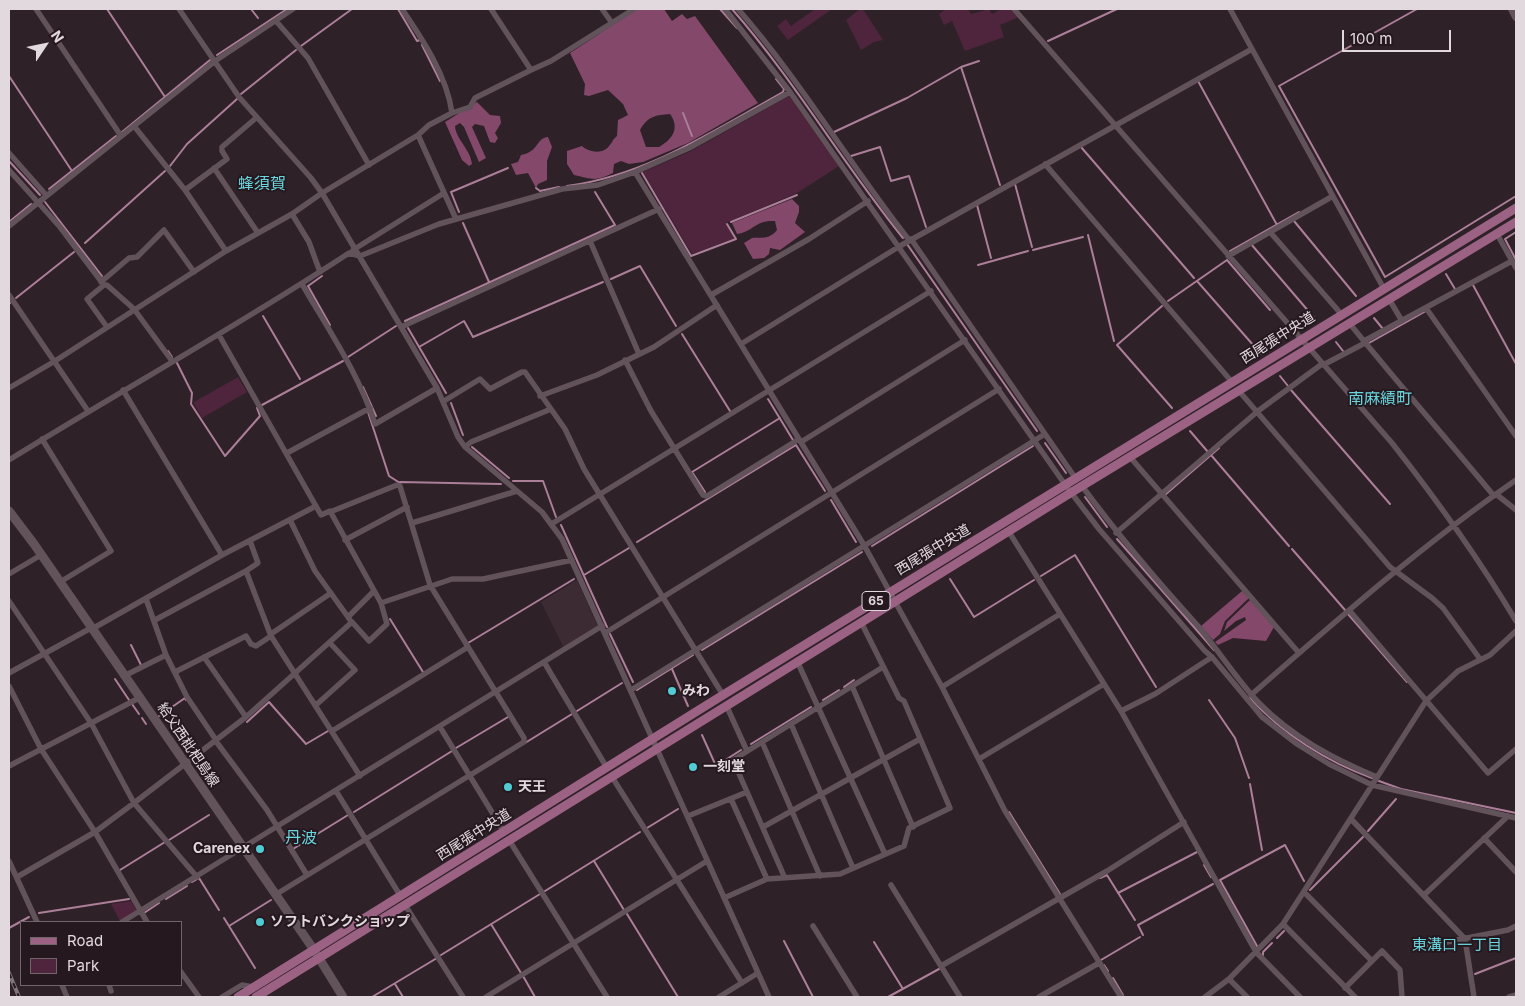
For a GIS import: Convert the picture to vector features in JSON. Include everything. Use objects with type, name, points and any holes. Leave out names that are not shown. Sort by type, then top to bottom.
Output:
[{"type":"main road","name":"西尾張中央道","points":[[238,997],[258,994],[316,954],[507,836],[607,768],[723,695],[890,592],[1079,483],[1232,382],[1516,208]]},
{"type":"main road","name":"西尾張中央道","points":[[1079,483],[1130,457],[1516,222]]},
{"type":"main road","name":"西尾張中央道","points":[[507,836],[659,749],[862,624],[1009,532],[1069,489]]},
{"type":"main road","name":"給父西枇杷島線","points":[[9,511],[92,628],[316,954],[343,997]]},
{"type":"street","points":[[36,9],[121,136]]},
{"type":"street","points":[[179,9],[239,97],[322,193],[437,388],[458,437],[465,446],[553,523],[572,560],[653,740],[659,749],[724,898],[770,997]]},
{"type":"street","points":[[9,226],[215,61],[293,9]]},
{"type":"street","points":[[402,9],[421,38],[445,85],[452,113]]},
{"type":"street","points":[[491,9],[531,70]]},
{"type":"street","points":[[602,9],[612,23]]},
{"type":"street","points":[[9,388],[56,361],[226,251],[292,214],[322,193],[418,135],[429,125],[452,113],[470,107],[475,98],[551,61],[634,9]]},
{"type":"street","points":[[725,9],[790,92],[868,200],[1034,440],[1099,529],[1212,657],[1245,699],[1262,717],[1297,744],[1329,764],[1372,785],[1516,818]]},
{"type":"street","points":[[738,9],[761,35],[878,201],[910,240],[1116,534],[1221,653],[1259,703],[1301,738],[1350,766],[1377,777]]},
{"type":"street","points":[[1014,9],[1392,443],[1492,580],[1516,621]]},
{"type":"street","points":[[1230,9],[1384,289]]},
{"type":"street","points":[[1512,9],[1516,17]]},
{"type":"street","points":[[276,21],[308,58],[369,165]]},
{"type":"street","points":[[741,344],[910,240],[1114,124],[1252,49]]},
{"type":"street","points":[[350,253],[360,256],[456,219],[562,189],[598,185],[635,172],[689,148],[790,92]]},
{"type":"street","points":[[185,190],[227,159],[222,151],[222,147],[256,118]]},
{"type":"street","points":[[134,126],[185,190],[226,251]]},
{"type":"street","points":[[418,135],[456,219]]},
{"type":"street","points":[[9,153],[46,195]]},
{"type":"street","points":[[1044,164],[1232,382]]},
{"type":"street","points":[[214,168],[258,233]]},
{"type":"street","points":[[9,170],[60,226],[103,284],[107,285],[134,309],[172,361]]},
{"type":"street","points":[[635,172],[864,545],[942,687],[1005,811],[1121,997]]},
{"type":"street","points":[[9,460],[123,390],[219,335],[444,193]]},
{"type":"street","points":[[1228,256],[1333,196]]},
{"type":"street","points":[[711,295],[809,239],[868,200]]},
{"type":"street","points":[[401,327],[658,209]]},
{"type":"street","points":[[292,214],[309,242],[320,272]]},
{"type":"street","points":[[107,327],[87,299],[129,258],[137,257],[164,230],[194,272]]},
{"type":"street","points":[[1270,232],[1342,314]]},
{"type":"street","points":[[1497,234],[1516,268]]},
{"type":"street","points":[[590,241],[639,354]]},
{"type":"street","points":[[1116,534],[1258,411],[1323,365],[1512,261]]},
{"type":"street","points":[[302,284],[345,359],[370,408],[375,424],[437,388]]},
{"type":"street","points":[[553,523],[931,291]]},
{"type":"street","points":[[9,295],[56,361],[88,411]]},
{"type":"street","points":[[1389,299],[1402,321]]},
{"type":"street","points":[[540,396],[597,375],[654,347],[717,305]]},
{"type":"street","points":[[1426,308],[1516,436]]},
{"type":"street","points":[[1350,324],[1495,495],[1516,510]]},
{"type":"street","points":[[219,335],[287,453],[320,515],[397,485],[400,486],[430,585],[524,738],[524,742],[275,895]]},
{"type":"street","points":[[625,360],[674,449],[703,495],[707,496],[965,340]]},
{"type":"street","points":[[444,401],[480,379],[490,389],[525,372],[564,429],[599,495],[723,695]]},
{"type":"street","points":[[605,633],[999,389]]},
{"type":"street","points":[[123,390],[222,555]]},
{"type":"street","points":[[1240,391],[1394,571],[1443,608],[1480,659]]},
{"type":"street","points":[[287,453],[370,408]]},
{"type":"street","points":[[465,446],[551,409]]},
{"type":"street","points":[[631,690],[1045,434]]},
{"type":"street","points":[[42,440],[111,551],[60,582]]},
{"type":"street","points":[[1130,457],[1299,653]]},
{"type":"street","points":[[1245,699],[1394,571],[1453,525],[1516,480]]},
{"type":"street","points":[[412,523],[517,492]]},
{"type":"street","points":[[9,673],[146,599],[222,555],[316,506]]},
{"type":"street","points":[[345,540],[407,506]]},
{"type":"street","points":[[290,520],[315,571],[350,620],[369,640],[387,624],[380,603],[330,512]]},
{"type":"street","points":[[1009,532],[1121,711],[1256,952],[1300,997]]},
{"type":"street","points":[[155,620],[258,563],[250,541]]},
{"type":"street","points":[[9,574],[41,555]]},
{"type":"street","points":[[380,603],[430,585],[464,577],[483,578],[572,560]]},
{"type":"street","points":[[246,571],[271,635],[360,776]]},
{"type":"street","points":[[18,877],[95,832],[246,718],[330,643],[374,592]]},
{"type":"street","points":[[175,672],[246,636],[251,644],[256,646],[331,593]]},
{"type":"street","points":[[146,599],[155,620],[166,656],[187,697],[215,740],[278,827],[307,875]]},
{"type":"street","points":[[9,601],[91,723],[134,803],[197,877]]},
{"type":"street","points":[[1349,610],[1488,773],[1516,749]]},
{"type":"street","points":[[942,687],[1060,614]]},
{"type":"street","points":[[724,898],[767,879],[784,876],[840,874],[904,846],[909,828],[950,808],[904,701],[899,698],[862,624]]},
{"type":"street","points":[[124,921],[602,626]]},
{"type":"street","points":[[1206,997],[1229,978],[1284,924],[1426,701],[1458,671],[1495,651],[1516,631]]},
{"type":"street","points":[[316,705],[355,670],[330,643]]},
{"type":"street","points":[[332,731],[468,648]]},
{"type":"street","points":[[124,676],[166,656]]},
{"type":"street","points":[[204,657],[246,718]]},
{"type":"street","points":[[1121,711],[1155,694],[1212,657]]},
{"type":"street","points":[[544,662],[607,768]]},
{"type":"street","points":[[798,663],[885,854]]},
{"type":"street","points":[[784,876],[733,760],[883,667]]},
{"type":"street","points":[[979,760],[1104,684]]},
{"type":"street","points":[[9,686],[42,748],[95,832],[146,921]]},
{"type":"street","points":[[852,686],[912,826]]},
{"type":"street","points":[[9,766],[139,698]]},
{"type":"street","points":[[727,707],[747,751]]},
{"type":"street","points":[[791,724],[854,868]]},
{"type":"street","points":[[440,727],[607,997]]},
{"type":"street","points":[[763,827],[920,739]]},
{"type":"street","points":[[762,742],[820,876]]},
{"type":"street","points":[[612,777],[742,983]]},
{"type":"street","points":[[336,791],[463,997]]},
{"type":"street","points":[[688,816],[747,792]]},
{"type":"street","points":[[731,799],[767,879]]},
{"type":"street","points":[[1424,895],[1508,816]]},
{"type":"street","points":[[1351,819],[1465,939],[1474,997]]},
{"type":"street","points":[[941,966],[1060,898],[1184,822]]},
{"type":"street","points":[[1484,838],[1516,872]]},
{"type":"street","points":[[9,861],[18,877],[36,921]]},
{"type":"street","points":[[486,997],[708,861]]},
{"type":"street","points":[[891,885],[960,997]]},
{"type":"street","points":[[1304,892],[1372,962]]},
{"type":"street","points":[[1284,924],[1355,997]]},
{"type":"street","points":[[813,926],[857,997]]},
{"type":"street","points":[[1421,947],[1508,930],[1516,926]]},
{"type":"street","points":[[1345,988],[1382,951],[1400,970],[1402,997]]},
{"type":"street","points":[[1040,997],[1100,963]]},
{"type":"street","points":[[182,973],[199,997]]},
{"type":"street","points":[[718,997],[758,973]]},
{"type":"street","points":[[1229,978],[1247,997]]},
{"type":"street","points":[[222,997],[242,985],[258,994]]},
{"type":"street","points":[[1509,997],[1516,995]]},
{"type":"shaded area","points":[[637,9],[664,9],[672,21],[682,14],[687,19],[695,16],[758,103],[688,143],[643,162],[629,164],[621,161],[614,164],[613,173],[597,179],[574,175],[567,164],[567,151],[582,146],[595,152],[603,151],[617,136],[618,120],[628,115],[623,104],[608,90],[589,96],[584,95],[585,84],[570,53]],"holes":[[[665,114],[670,114],[675,128],[671,137],[659,147],[646,147],[640,130],[646,122],[653,117]]]},
{"type":"shaded area","points":[[477,102],[490,115],[500,116],[501,123],[495,133],[498,138],[495,143],[490,142],[484,126],[475,124],[472,127],[486,158],[479,162],[464,127],[460,123],[455,126],[458,136],[471,158],[472,164],[469,166],[462,160],[445,122]]},
{"type":"shaded area","points":[[548,137],[552,147],[547,161],[547,180],[538,184],[536,188],[528,173],[516,175],[511,164],[518,162],[521,155],[531,151],[541,140]]},
{"type":"shaded area","points":[[792,199],[799,206],[795,223],[805,232],[780,250],[770,248],[769,254],[764,258],[753,259],[744,243],[752,238],[771,235],[777,230],[775,221],[763,222],[748,231],[737,234],[732,223]]},
{"type":"shaded area","points":[[577,580],[598,627],[564,648],[541,602]]},
{"type":"shaded area","points":[[1242,591],[1249,598],[1225,621],[1220,634],[1213,640],[1201,626]]},
{"type":"shaded area","points":[[1250,600],[1274,627],[1266,641],[1233,638],[1218,645],[1215,642],[1246,620],[1245,617],[1236,621],[1224,631],[1227,622]]},
{"type":"green space","points":[[815,9],[832,9],[788,40],[777,26],[786,19],[791,26]]},
{"type":"green space","points":[[860,9],[863,9],[883,40],[874,42],[861,50],[846,20]]},
{"type":"green space","points":[[946,9],[968,9],[971,14],[989,9],[992,14],[1001,9],[1011,9],[1019,17],[1000,25],[1004,37],[965,51],[952,21],[944,25],[939,14]]},
{"type":"green space","points":[[789,96],[839,166],[797,193],[726,223],[735,238],[692,254],[643,172],[691,151]]},
{"type":"green space","points":[[238,377],[247,392],[202,418],[194,402]]},
{"type":"green space","points":[[131,901],[137,911],[120,921],[111,904]]},
{"type":"waterway","points":[[107,9],[165,97]]},
{"type":"waterway","points":[[251,9],[258,18]]},
{"type":"waterway","points":[[217,55],[287,9]]},
{"type":"waterway","points":[[301,46],[352,9]]},
{"type":"waterway","points":[[398,9],[417,41],[420,40]]},
{"type":"waterway","points":[[720,9],[737,28]]},
{"type":"waterway","points":[[732,9],[777,65],[903,238]]},
{"type":"waterway","points":[[1048,41],[1117,9]]},
{"type":"waterway","points":[[1417,9],[1279,86],[1385,277],[1516,196]]},
{"type":"waterway","points":[[422,45],[440,81]]},
{"type":"waterway","points":[[241,94],[296,50]]},
{"type":"waterway","points":[[122,132],[210,60]]},
{"type":"waterway","points":[[834,132],[907,98],[961,67],[979,61]]},
{"type":"waterway","points":[[961,67],[1000,185]]},
{"type":"waterway","points":[[9,76],[72,171]]},
{"type":"waterway","points":[[567,186],[596,181],[652,162],[679,150],[783,92],[784,89],[776,79]]},
{"type":"waterway","points":[[1198,81],[1277,225]]},
{"type":"waterway","points":[[170,166],[187,144],[237,99]]},
{"type":"waterway","points":[[683,113],[692,136]]},
{"type":"waterway","points":[[49,189],[116,136]]},
{"type":"waterway","points":[[851,156],[880,147],[891,181],[909,176],[926,227]]},
{"type":"waterway","points":[[1081,147],[1194,278]]},
{"type":"waterway","points":[[9,161],[40,195]]},
{"type":"waterway","points":[[459,212],[451,192],[508,168]]},
{"type":"waterway","points":[[85,243],[165,171]]},
{"type":"waterway","points":[[642,173],[691,256],[736,239],[727,224]]},
{"type":"waterway","points":[[1015,184],[1032,247]]},
{"type":"waterway","points":[[536,188],[540,191],[559,187]]},
{"type":"waterway","points":[[405,321],[615,225],[595,192]]},
{"type":"waterway","points":[[731,222],[797,195]]},
{"type":"waterway","points":[[45,202],[102,276]]},
{"type":"waterway","points":[[9,222],[31,204]]},
{"type":"waterway","points":[[977,205],[991,258]]},
{"type":"waterway","points":[[1230,251],[1299,212]]},
{"type":"waterway","points":[[1294,221],[1356,296]]},
{"type":"waterway","points":[[463,223],[489,282]]},
{"type":"waterway","points":[[1516,232],[1505,239],[1516,260]]},
{"type":"waterway","points":[[1088,235],[1114,341]]},
{"type":"waterway","points":[[1033,250],[1083,237]]},
{"type":"waterway","points":[[907,244],[1037,431]]},
{"type":"waterway","points":[[1251,244],[1316,320]]},
{"type":"waterway","points":[[978,265],[1028,251]]},
{"type":"waterway","points":[[16,298],[74,252]]},
{"type":"waterway","points":[[1168,301],[1227,260],[1270,310]]},
{"type":"waterway","points":[[611,279],[640,266],[676,326]]},
{"type":"waterway","points":[[1446,274],[1455,289]]},
{"type":"waterway","points":[[322,276],[308,286],[330,325]]},
{"type":"waterway","points":[[1197,281],[1261,354]]},
{"type":"waterway","points":[[419,347],[464,321],[473,337],[603,282]]},
{"type":"waterway","points":[[1473,285],[1516,364]]},
{"type":"waterway","points":[[1162,306],[1117,345],[1172,408]]},
{"type":"waterway","points":[[1369,343],[1426,311]]},
{"type":"waterway","points":[[263,316],[300,379]]},
{"type":"waterway","points":[[1374,318],[1383,329]]},
{"type":"waterway","points":[[348,357],[396,326]]},
{"type":"waterway","points":[[408,328],[446,393]]},
{"type":"waterway","points":[[682,334],[730,411]]},
{"type":"waterway","points":[[1336,342],[1343,351]]},
{"type":"waterway","points":[[168,351],[172,357]]},
{"type":"waterway","points":[[262,405],[343,361]]},
{"type":"waterway","points":[[177,363],[192,393],[191,404],[225,456],[260,416],[257,408]]},
{"type":"waterway","points":[[1280,376],[1288,386]]},
{"type":"waterway","points":[[363,387],[376,416]]},
{"type":"waterway","points":[[1291,390],[1390,504]]},
{"type":"waterway","points":[[768,399],[793,440]]},
{"type":"waterway","points":[[451,403],[463,435]]},
{"type":"waterway","points":[[368,412],[389,476],[400,483]]},
{"type":"waterway","points":[[705,492],[692,472],[780,418]]},
{"type":"waterway","points":[[1190,431],[1208,452]]},
{"type":"waterway","points":[[1045,443],[1066,473]]},
{"type":"waterway","points":[[637,542],[796,445],[825,491]]},
{"type":"waterway","points":[[872,546],[1033,446]]},
{"type":"waterway","points":[[472,447],[509,478]]},
{"type":"waterway","points":[[1166,494],[1219,448]]},
{"type":"waterway","points":[[1211,455],[1289,546]]},
{"type":"waterway","points":[[513,481],[543,481],[556,517]]},
{"type":"waterway","points":[[400,482],[501,484]]},
{"type":"waterway","points":[[1085,497],[1107,527]]},
{"type":"waterway","points":[[831,500],[856,542]]},
{"type":"waterway","points":[[561,525],[607,627]]},
{"type":"waterway","points":[[1117,539],[1214,650]]},
{"type":"waterway","points":[[584,575],[629,548]]},
{"type":"waterway","points":[[1292,549],[1345,610]]},
{"type":"waterway","points":[[702,650],[862,552]]},
{"type":"waterway","points":[[1041,576],[1075,555],[1156,687]]},
{"type":"waterway","points":[[468,643],[574,579]]},
{"type":"waterway","points":[[950,579],[974,617],[1034,580]]},
{"type":"waterway","points":[[1348,614],[1407,682]]},
{"type":"waterway","points":[[390,619],[423,672]]},
{"type":"waterway","points":[[610,634],[633,682]]},
{"type":"waterway","points":[[131,645],[141,665]]},
{"type":"waterway","points":[[637,690],[693,655]]},
{"type":"waterway","points":[[672,669],[688,706]]},
{"type":"waterway","points":[[115,679],[129,700]]},
{"type":"waterway","points":[[844,687],[854,680]]},
{"type":"waterway","points":[[577,711],[622,683]]},
{"type":"waterway","points":[[823,700],[839,690]]},
{"type":"waterway","points":[[159,716],[185,698],[186,700]]},
{"type":"waterway","points":[[1250,698],[1306,746],[1339,764],[1372,778]]},
{"type":"waterway","points":[[1209,700],[1235,738],[1249,778]]},
{"type":"waterway","points":[[247,722],[269,702],[306,744],[328,731]]},
{"type":"waterway","points":[[132,704],[139,714]]},
{"type":"waterway","points":[[751,744],[811,707]]},
{"type":"waterway","points":[[525,743],[572,714]]},
{"type":"waterway","points":[[456,748],[508,717]]},
{"type":"waterway","points":[[142,718],[146,724]]},
{"type":"waterway","points":[[702,735],[716,766],[741,750]]},
{"type":"waterway","points":[[354,812],[452,751]]},
{"type":"waterway","points":[[1379,781],[1401,789],[1516,813]]},
{"type":"waterway","points":[[1250,784],[1262,850]]},
{"type":"waterway","points":[[1368,831],[1396,799]]},
{"type":"waterway","points":[[647,828],[678,809]]},
{"type":"waterway","points":[[1009,812],[1060,894]]},
{"type":"waterway","points":[[169,840],[209,815]]},
{"type":"waterway","points":[[293,849],[348,815]]},
{"type":"waterway","points":[[545,891],[640,832]]},
{"type":"waterway","points":[[1310,890],[1363,837]]},
{"type":"waterway","points":[[120,870],[165,842]]},
{"type":"waterway","points":[[1257,946],[1220,880],[1285,845],[1304,881]]},
{"type":"waterway","points":[[1118,893],[1197,852]]},
{"type":"waterway","points":[[594,861],[624,910]]},
{"type":"waterway","points":[[1204,865],[1211,877]]},
{"type":"waterway","points":[[1100,878],[1107,875],[1135,920]]},
{"type":"waterway","points":[[192,882],[199,878],[219,910]]},
{"type":"waterway","points":[[1143,935],[1138,925],[1213,884]]},
{"type":"waterway","points":[[166,899],[187,886]]},
{"type":"waterway","points":[[441,955],[540,894]]},
{"type":"waterway","points":[[39,913],[129,899]]},
{"type":"waterway","points":[[229,926],[271,900]]},
{"type":"waterway","points":[[144,913],[159,903]]},
{"type":"waterway","points":[[627,914],[678,997]]},
{"type":"waterway","points":[[22,921],[29,917]]},
{"type":"waterway","points":[[224,918],[255,968]]},
{"type":"waterway","points":[[9,928],[20,922]]},
{"type":"waterway","points":[[491,924],[521,973]]},
{"type":"waterway","points":[[1277,938],[1284,931]]},
{"type":"waterway","points":[[1101,960],[1140,937]]},
{"type":"waterway","points":[[784,941],[813,997]]},
{"type":"waterway","points":[[874,942],[903,989]]},
{"type":"waterway","points":[[1263,955],[1263,952],[1272,943]]},
{"type":"waterway","points":[[372,997],[437,958]]},
{"type":"waterway","points":[[1475,974],[1516,958]]},
{"type":"waterway","points":[[1104,965],[1108,971]]},
{"type":"waterway","points":[[888,997],[939,969]]},
{"type":"waterway","points":[[523,976],[535,997]]},
{"type":"waterway","points":[[1113,978],[1123,995]]},
{"type":"waterway","points":[[395,984],[403,997]]},
{"type":"railway","points":[[9,973],[19,997]]},
{"type":"place","name":"みわ","points":[[672,691]]},
{"type":"place","name":"一刻堂","points":[[693,767]]},
{"type":"place","name":"天王","points":[[508,787]]},
{"type":"place","name":"Carenex","points":[[260,849]]},
{"type":"place","name":"ソフトバンクショップ","points":[[260,922]]},
{"type":"district","name":"蜂須賀","points":[[262,184]]},
{"type":"district","name":"南麻績町","points":[[1380,399]]},
{"type":"district","name":"丹波","points":[[301,838]]},
{"type":"district","name":"東溝口一丁目","points":[[1457,945]]}]
